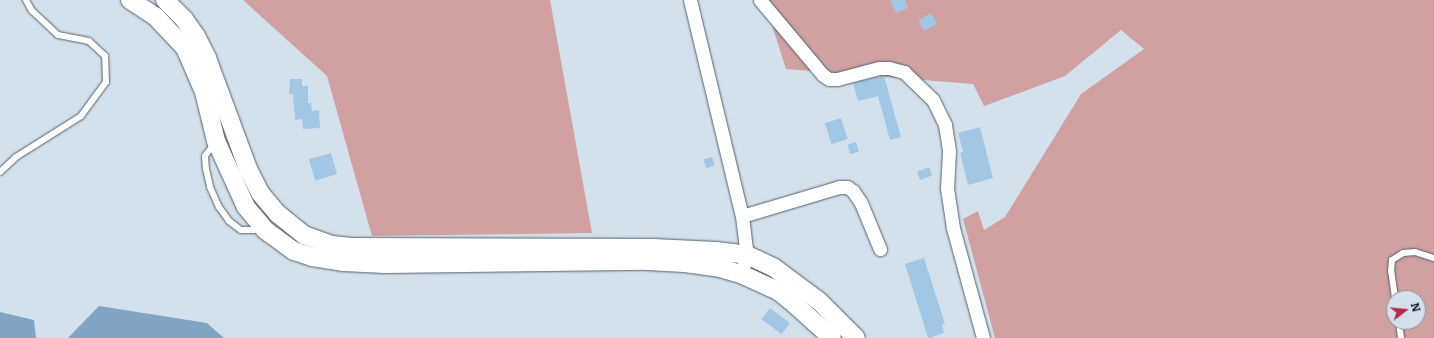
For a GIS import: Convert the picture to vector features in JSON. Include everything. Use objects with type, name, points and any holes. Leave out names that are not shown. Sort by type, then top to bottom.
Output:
[{"type":"main road","points":[[130,0],[156,17],[185,48],[204,92],[216,141],[246,207],[265,230],[294,251],[312,257],[343,262],[385,264],[647,261],[685,263],[720,268],[741,274],[778,291],[792,301],[832,338]]},
{"type":"main road","points":[[165,0],[196,36],[207,58],[248,169],[261,194],[278,214],[292,227],[304,235],[317,241],[332,245],[370,248],[653,248],[716,251],[747,255],[773,267],[819,301],[856,338]]},
{"type":"street","points":[[690,0],[742,216],[747,255],[741,274]]},
{"type":"street","points":[[760,0],[823,75],[837,79],[879,68],[889,68],[904,72],[933,100],[945,125],[949,151],[947,188],[953,228],[984,338]]},
{"type":"street","points":[[742,216],[839,187],[847,187],[853,191],[861,203],[880,249]]},
{"type":"lane","points":[[0,172],[16,158],[81,116],[106,82],[105,56],[88,42],[58,35],[32,11],[26,0]]},
{"type":"lane","points":[[1394,290],[1391,271],[1392,260],[1404,253],[1415,252],[1434,258]]},
{"type":"shaded area","points":[[243,0],[550,0],[592,233],[372,236],[327,76]]},
{"type":"shaded area","points":[[764,0],[1434,0],[1434,338],[995,338],[963,219],[978,211],[984,230],[1005,217],[1081,94],[1144,49],[1121,30],[1065,76],[984,106],[973,84],[786,69]]},
{"type":"water","points":[[99,306],[207,323],[224,338],[68,338]]},
{"type":"water","points":[[0,312],[34,320],[36,338],[0,338]]},
{"type":"building","points":[[890,0],[905,0],[908,8],[896,13]]},
{"type":"building","points":[[931,13],[937,23],[924,31],[918,21]]},
{"type":"building","points":[[884,76],[901,137],[890,140],[878,96],[858,101],[853,83]]},
{"type":"building","points":[[290,79],[302,79],[302,86],[308,86],[308,103],[311,103],[312,111],[319,110],[320,128],[303,129],[302,119],[295,120],[293,94],[289,94]]},
{"type":"building","points":[[841,118],[848,139],[832,144],[825,123]]},
{"type":"building","points":[[980,127],[993,178],[968,185],[960,153],[963,152],[958,133]]},
{"type":"building","points":[[856,142],[859,152],[850,154],[847,145]]},
{"type":"building","points":[[331,153],[337,174],[315,180],[309,159]]},
{"type":"building","points":[[712,157],[715,166],[706,168],[703,160]]},
{"type":"building","points":[[929,167],[932,175],[920,180],[917,172]]},
{"type":"building","points":[[924,258],[945,324],[942,325],[944,333],[930,338],[928,338],[905,264]]},
{"type":"building","points":[[770,308],[790,323],[782,334],[762,319]]}]
